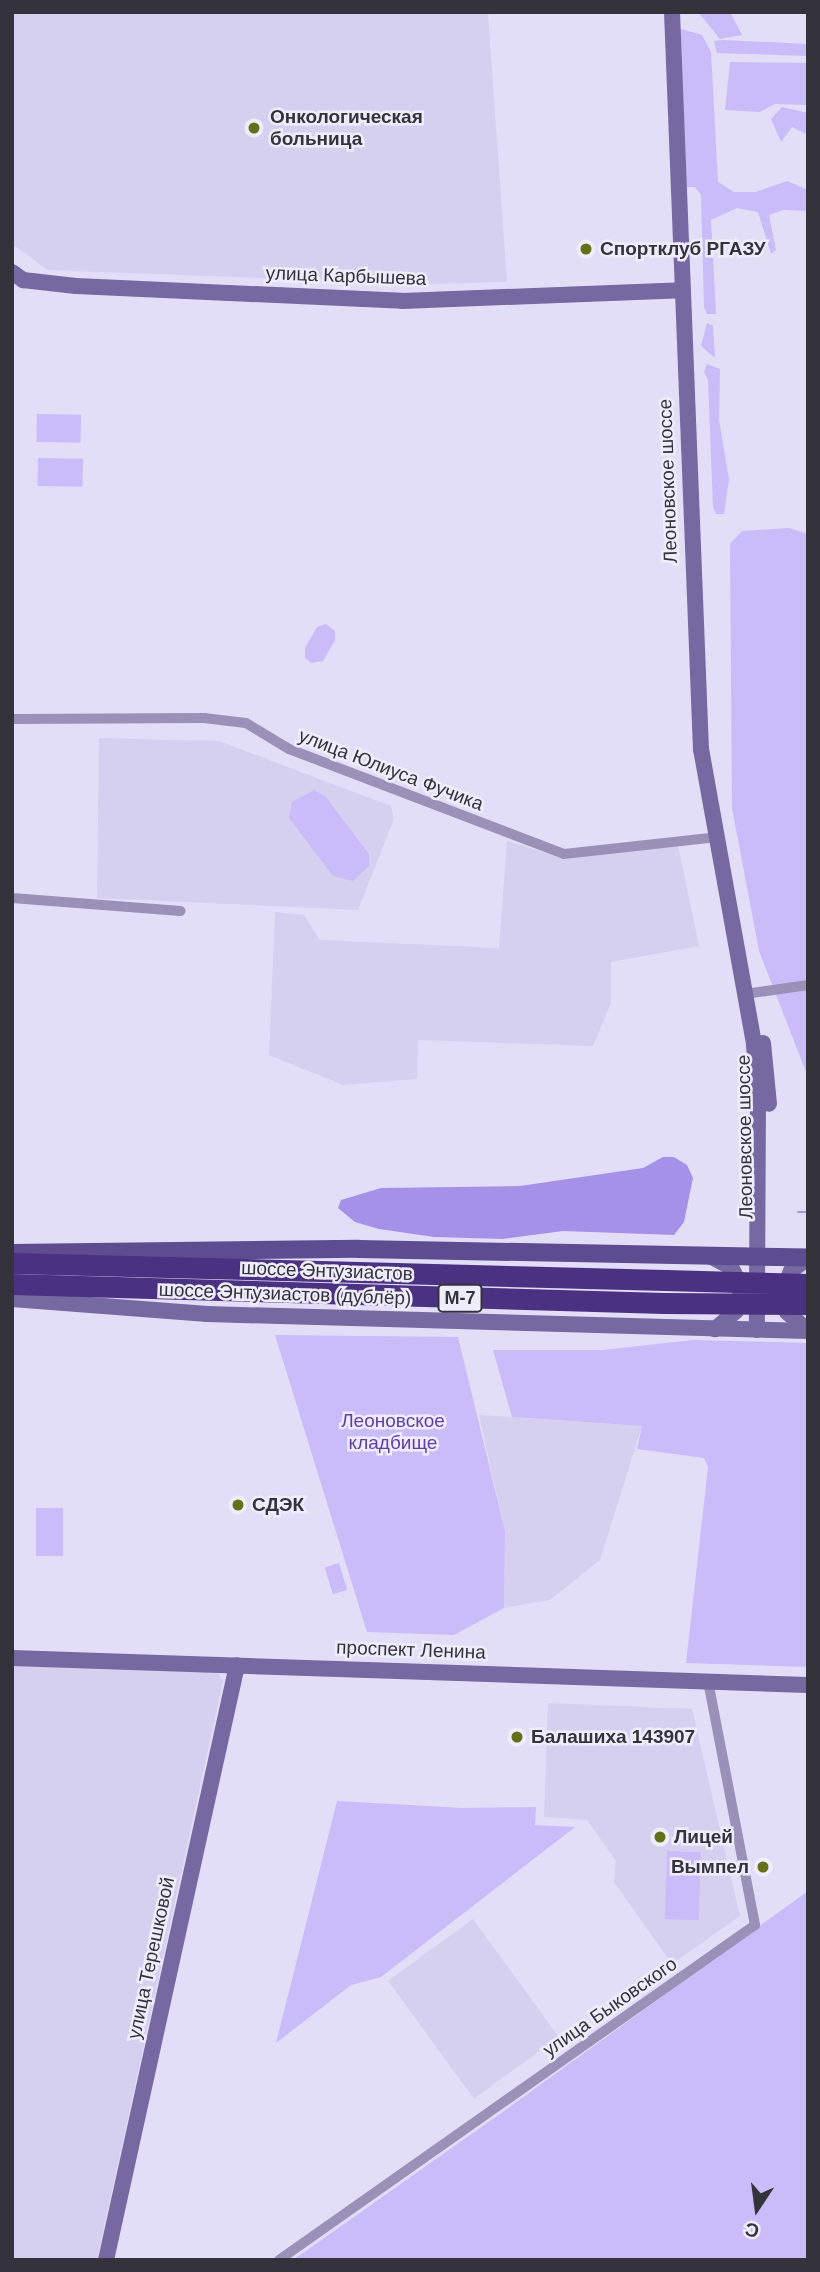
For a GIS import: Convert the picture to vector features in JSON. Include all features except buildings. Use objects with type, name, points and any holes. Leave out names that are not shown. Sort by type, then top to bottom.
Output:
[{"type":"highway","name":"шоссе Энтузиастов","points":[[12,1263],[808,1283]]},
{"type":"highway","name":"шоссе Энтузиастов","points":[[12,1284],[664,1303],[808,1304]]},
{"type":"main road","name":"Леоновское шоссе","points":[[672,12],[701,749],[768,1078],[762,1330]]},
{"type":"main road","name":"улица Карбышева","points":[[12,272],[23,280],[76,286],[402,301],[682,290]]},
{"type":"main road","name":"Леоновское шоссе","points":[[739,945],[758,1102],[763,1256]]},
{"type":"main road","name":"шоссе Энтузиастов (дублёр)","points":[[12,1253],[359,1249],[808,1258]]},
{"type":"main road","points":[[708,1255],[731,1267],[742,1288],[736,1311],[715,1329]]},
{"type":"main road","points":[[808,1258],[787,1276],[782,1293],[790,1317],[808,1331]]},
{"type":"main road","name":"шоссе Энтузиастов (дублёр)","points":[[12,1300],[207,1314],[808,1331]]},
{"type":"main road","name":"проспект Ленина","points":[[12,1658],[808,1685]]},
{"type":"main road","name":"улица Терешковой","points":[[106,2260],[237,1665]]},
{"type":"street","name":"улица Юлиуса Фучика","points":[[12,719],[204,718],[246,723],[289,749],[564,854],[717,837]]},
{"type":"street","points":[[12,898],[181,911]]},
{"type":"street","points":[[752,993],[808,985]]},
{"type":"street","name":"улица Быковского","points":[[279,2260],[755,1925],[708,1681]]},
{"type":"shaded area","name":"Онкологическая больница","points":[[12,12],[488,12],[507,282],[425,284],[48,270],[12,244]]},
{"type":"shaded area","points":[[99,738],[219,741],[391,806],[394,819],[358,910],[97,898]]},
{"type":"shaded area","points":[[507,841],[565,859],[678,845],[699,946],[611,962],[611,1003],[593,1046],[418,1040],[417,1079],[343,1085],[269,1055],[275,912],[304,915],[320,940],[499,948]]},
{"type":"shaded area","points":[[663,1157],[674,1157],[687,1165],[693,1178],[684,1222],[674,1235],[563,1231],[503,1239],[434,1237],[379,1229],[355,1222],[338,1208],[341,1200],[381,1188],[520,1186],[643,1168]]},
{"type":"shaded area","points":[[479,1415],[642,1426],[600,1560],[550,1600],[504,1608],[505,1531]]},
{"type":"shaded area","points":[[12,1662],[215,1668],[223,1681],[97,2260],[12,2260]]},
{"type":"shaded area","name":"Лицей","points":[[548,1703],[692,1709],[740,1916],[672,1964],[614,1882],[616,1861],[587,1820],[544,1817]]},
{"type":"shaded area","points":[[473,1919],[559,2037],[474,2099],[388,1981]]},
{"type":"green space","points":[[698,12],[730,12],[742,35],[720,39]]},
{"type":"green space","points":[[681,29],[702,35],[711,52],[718,182],[734,192],[756,192],[787,181],[808,190],[808,211],[783,210],[769,215],[776,250],[771,254],[758,212],[737,208],[711,220],[716,314],[707,314],[704,307],[701,195],[695,187],[685,187],[677,34]]},
{"type":"green space","points":[[714,41],[808,44],[808,56],[717,53]]},
{"type":"green space","points":[[730,62],[808,63],[808,105],[775,104],[760,112],[725,110]]},
{"type":"green space","points":[[782,107],[808,113],[808,135],[792,127],[781,142],[771,119]]},
{"type":"green space","points":[[707,323],[713,326],[715,358],[701,346]]},
{"type":"green space","points":[[707,364],[720,369],[719,420],[729,479],[724,514],[716,514],[713,507],[708,380],[704,372]]},
{"type":"green space","points":[[37,414],[81,415],[81,443],[37,442]]},
{"type":"green space","points":[[38,458],[83,459],[83,487],[38,486]]},
{"type":"green space","points":[[789,528],[808,534],[808,1077],[759,951],[732,808],[730,544],[742,531]]},
{"type":"green space","points":[[326,624],[335,631],[335,640],[323,661],[311,663],[305,658],[305,648],[317,627]]},
{"type":"green space","points":[[314,790],[325,796],[369,854],[369,866],[353,881],[333,876],[289,818],[292,802]]},
{"type":"green space","name":"Леоновское кладбище","points":[[275,1335],[458,1337],[505,1531],[504,1608],[454,1635],[367,1632]]},
{"type":"green space","points":[[693,1340],[808,1343],[808,1667],[686,1663],[708,1467],[704,1458],[637,1449],[642,1426],[512,1417],[493,1350],[602,1350]]},
{"type":"green space","points":[[36,1508],[63,1508],[63,1556],[36,1556]]},
{"type":"green space","points":[[339,1563],[347,1590],[333,1594],[325,1567]]},
{"type":"green space","points":[[337,1801],[463,1808],[536,1807],[535,1825],[575,1827],[381,1977],[351,1985],[276,2043]]},
{"type":"green space","points":[[667,1851],[701,1852],[699,1920],[665,1919]]},
{"type":"green space","points":[[808,1891],[808,2260],[293,2260],[504,2111]]},
{"type":"waterway","points":[[798,1212],[808,1212]]},
{"type":"place","name":"Онкологическая больница","points":[[254,128]]},
{"type":"place","name":"Спортклуб РГАЗУ","points":[[586,249]]},
{"type":"place","name":"СДЭК","points":[[238,1505]]},
{"type":"place","name":"Балашиха 143907","points":[[517,1737]]},
{"type":"place","name":"Лицей","points":[[660,1837]]},
{"type":"place","name":"Вымпел","points":[[763,1867]]}]
